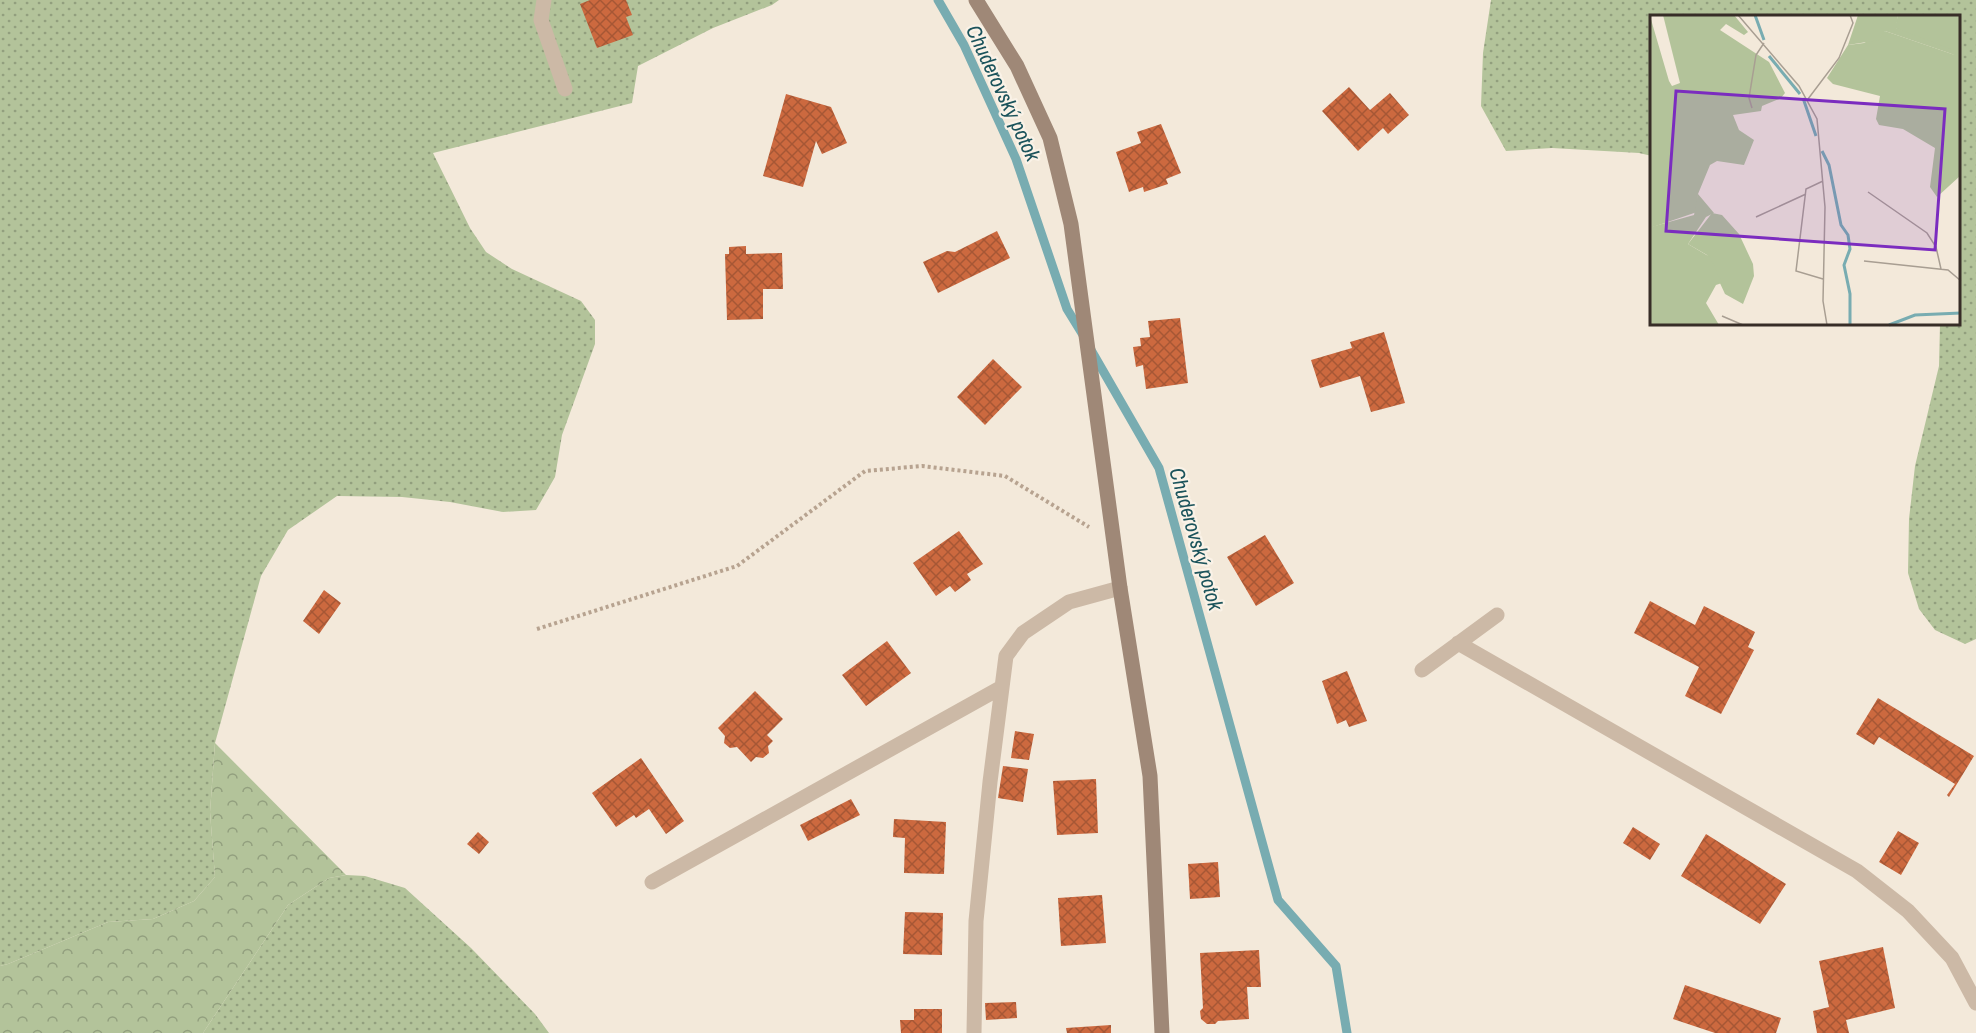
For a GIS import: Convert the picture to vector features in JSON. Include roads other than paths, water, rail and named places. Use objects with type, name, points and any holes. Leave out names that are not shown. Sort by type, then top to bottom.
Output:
[{"type":"street","points":[[544,0],[541,20],[565,88]]},
{"type":"street","points":[[976,0],[1017,66],[1050,138],[1071,224],[1113,541],[1150,776],[1162,1033]]},
{"type":"street","points":[[974,1033],[976,921],[1006,657],[1023,633],[1069,602],[1120,588]]},
{"type":"street","points":[[1422,669],[1497,615]]},
{"type":"street","points":[[1458,643],[1857,871],[1908,911],[1952,958],[1976,1003]]},
{"type":"street","points":[[652,882],[1002,687]]},
{"type":"waterway","name":"Chuderovský potok","points":[[938,0],[964,45],[1016,159],[1067,309],[1083,335]]},
{"type":"waterway","name":"Chuderovský potok","points":[[1091,350],[1159,468],[1278,900],[1336,966],[1347,1033]]}]
